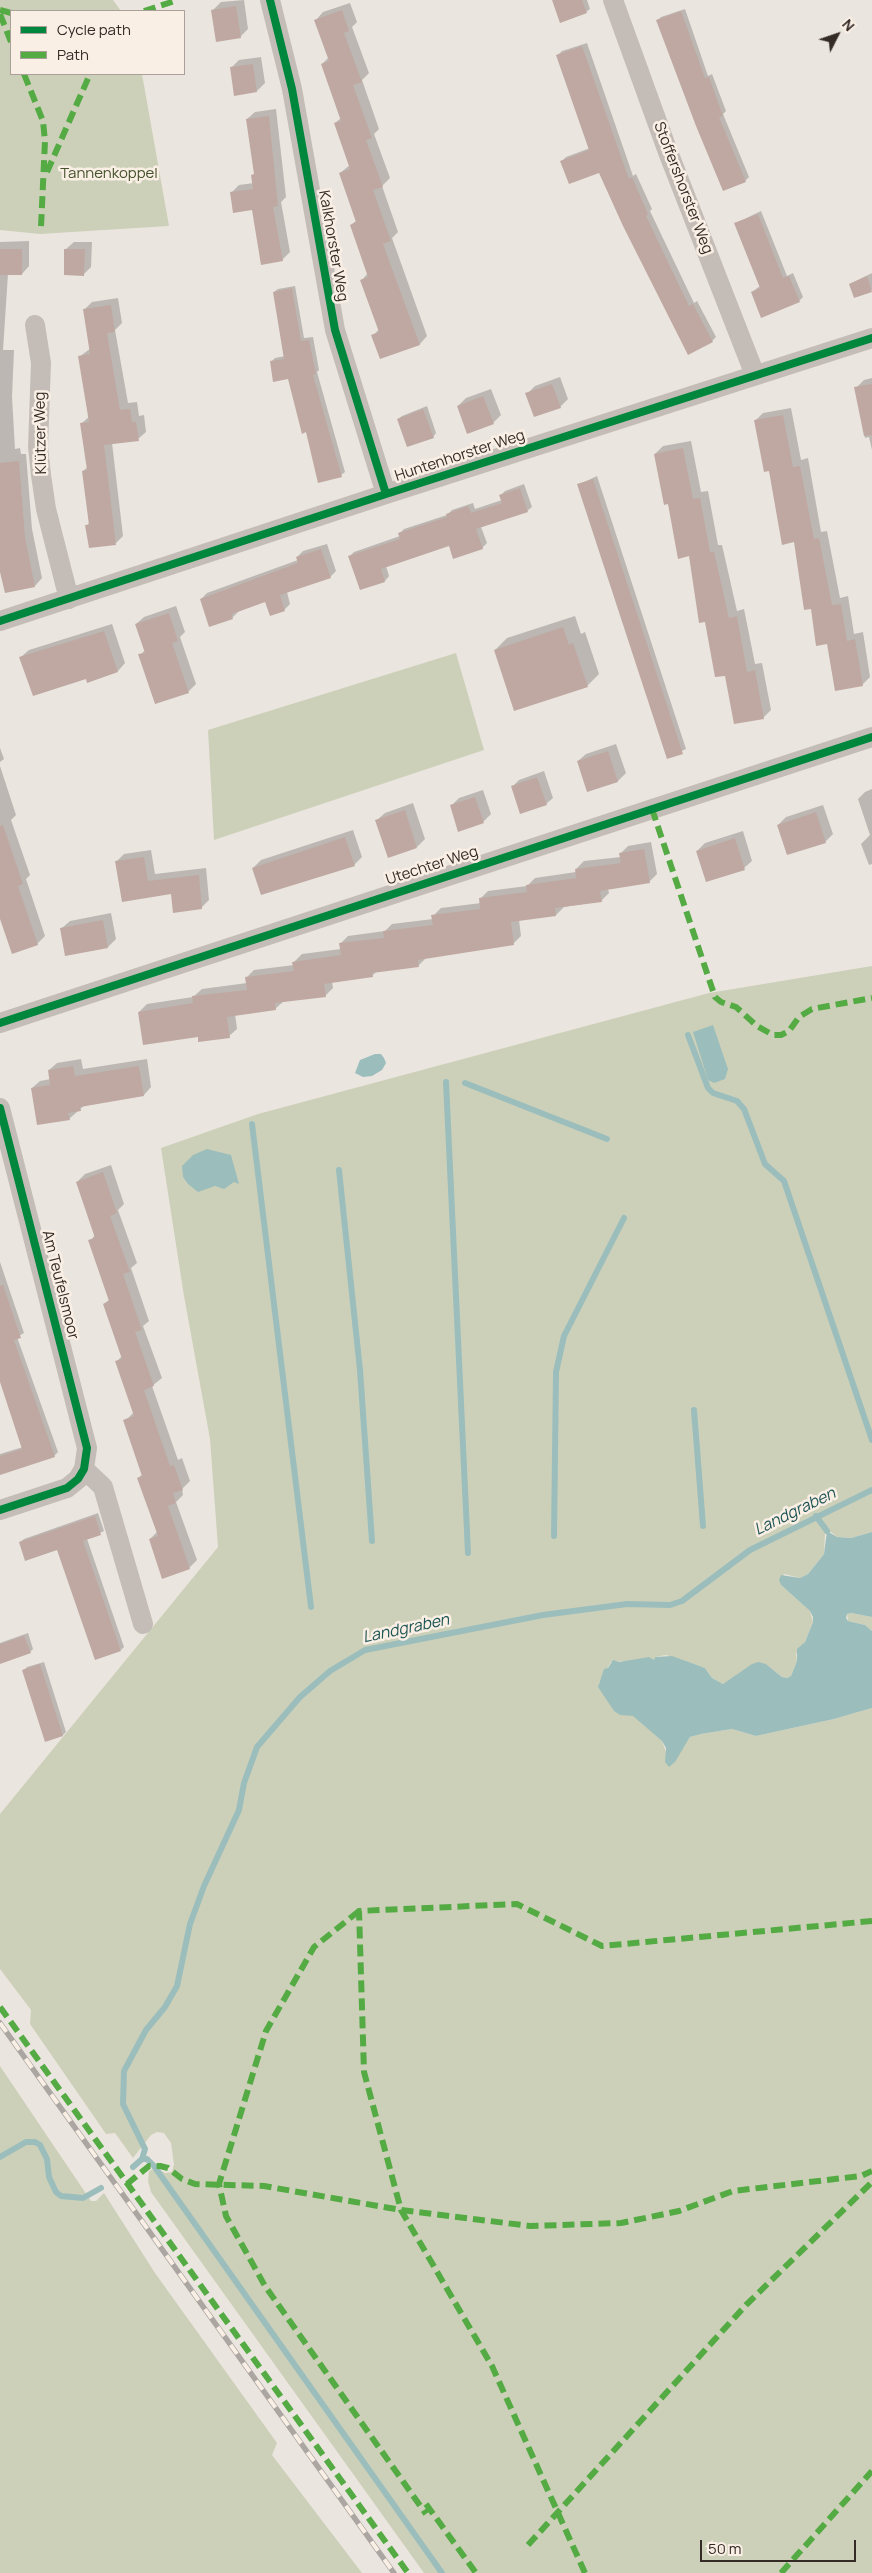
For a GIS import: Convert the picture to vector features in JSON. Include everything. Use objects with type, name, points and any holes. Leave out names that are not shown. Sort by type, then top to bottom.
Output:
[{"type":"street","name":"Kalkhorster Weg","points":[[270,0],[292,89],[335,330],[386,494]]},
{"type":"street","name":"Stoffershorster Weg","points":[[613,0],[668,152],[755,375]]},
{"type":"street","name":"Klützer Weg","points":[[35,325],[41,363],[38,447],[40,475],[46,509],[69,599]]},
{"type":"street","name":"Huntenhorster Weg","points":[[0,621],[386,494],[872,338]]},
{"type":"street","name":"Utechter Weg","points":[[0,1022],[872,737]]},
{"type":"street","name":"Am Teufelsmoor","points":[[0,1108],[87,1448],[84,1469]]},
{"type":"street","points":[[0,1510],[67,1488],[78,1480],[84,1469],[102,1488],[143,1624]]},
{"type":"green space","name":"Tannenkoppel","points":[[0,0],[113,0],[120,10],[10,10],[10,75],[142,75],[169,226],[40,234],[0,230]]},
{"type":"green space","points":[[456,653],[484,750],[214,840],[208,730]]},
{"type":"green space","points":[[872,966],[872,1532],[851,1538],[837,1537],[831,1532],[825,1534],[824,1554],[808,1574],[800,1578],[784,1574],[781,1585],[810,1611],[813,1622],[805,1642],[796,1654],[797,1661],[791,1676],[787,1678],[782,1677],[766,1664],[723,1684],[712,1678],[705,1668],[666,1655],[655,1657],[654,1660],[611,1662],[599,1683],[620,1715],[633,1715],[643,1722],[662,1741],[666,1752],[683,1748],[690,1737],[701,1734],[732,1729],[756,1736],[834,1719],[872,1708],[872,2573],[424,2573],[151,2192],[148,2181],[149,2171],[156,2168],[165,2173],[172,2172],[174,2164],[171,2143],[164,2133],[157,2132],[151,2135],[133,2158],[115,2133],[106,2134],[30,2024],[31,2010],[0,1969],[0,1814],[218,1547],[210,1439],[184,1296],[161,1148],[258,1114],[709,993]]},
{"type":"green space","points":[[847,1614],[872,1617],[872,1631],[865,1625],[848,1621]]},
{"type":"green space","points":[[0,2066],[91,2201],[96,2201],[104,2193],[155,2273],[277,2443],[272,2455],[362,2573],[0,2573]]},
{"type":"water","points":[[713,1025],[728,1069],[725,1079],[714,1083],[708,1080],[693,1032]]},
{"type":"water","points":[[375,1054],[381,1054],[384,1058],[386,1063],[382,1070],[372,1076],[363,1077],[355,1073],[360,1060]]},
{"type":"water","points":[[207,1149],[231,1155],[239,1184],[234,1182],[224,1189],[215,1186],[198,1192],[188,1184],[183,1177],[182,1166],[193,1155]]},
{"type":"water","points":[[827,1531],[837,1537],[851,1538],[872,1532],[872,1617],[851,1613],[847,1614],[846,1618],[848,1621],[865,1625],[872,1631],[872,1708],[834,1719],[756,1736],[732,1729],[690,1737],[675,1762],[669,1767],[665,1762],[666,1748],[662,1741],[633,1716],[620,1715],[614,1711],[598,1687],[604,1669],[608,1668],[613,1660],[619,1662],[649,1657],[654,1660],[655,1657],[672,1656],[705,1668],[712,1678],[723,1684],[758,1662],[766,1664],[782,1677],[787,1678],[791,1676],[797,1661],[797,1649],[805,1642],[813,1622],[813,1617],[810,1611],[781,1585],[779,1580],[781,1575],[800,1578],[808,1574],[824,1554]]},
{"type":"building","points":[[552,0],[582,0],[587,13],[560,23]]},
{"type":"building","points":[[236,6],[241,38],[216,42],[211,10]]},
{"type":"building","points":[[342,10],[349,31],[344,33],[362,82],[353,85],[372,138],[366,140],[383,187],[373,190],[391,241],[383,244],[420,345],[380,359],[371,335],[379,332],[360,280],[368,277],[350,225],[356,222],[339,173],[350,169],[334,123],[341,121],[321,64],[329,61],[314,20]]},
{"type":"building","points":[[681,11],[705,78],[709,77],[723,116],[719,117],[746,182],[723,191],[656,20]]},
{"type":"building","points":[[582,46],[629,179],[632,177],[648,214],[646,216],[689,306],[693,304],[713,342],[688,355],[623,226],[599,173],[569,184],[560,161],[589,150],[556,55]]},
{"type":"building","points":[[253,64],[257,92],[234,96],[230,67]]},
{"type":"building","points":[[269,116],[278,206],[273,207],[283,261],[261,265],[252,210],[233,213],[230,192],[253,189],[251,175],[254,174],[246,119]]},
{"type":"building","points":[[758,214],[783,278],[789,276],[800,302],[761,318],[751,292],[760,288],[734,223]]},
{"type":"building","points":[[0,249],[22,249],[22,275],[0,275]]},
{"type":"building","points":[[64,249],[85,249],[84,276],[64,275]]},
{"type":"building","points":[[867,276],[872,292],[854,298],[849,284]]},
{"type":"building","points":[[292,288],[301,341],[309,340],[316,374],[313,375],[342,477],[318,483],[306,432],[302,434],[288,379],[273,382],[270,361],[284,359],[273,292]]},
{"type":"building","points":[[111,305],[115,332],[107,333],[120,410],[130,409],[132,422],[136,422],[139,441],[104,445],[116,545],[89,548],[85,525],[89,525],[82,471],[87,470],[80,423],[89,422],[78,356],[90,354],[83,309]]},
{"type":"building","points":[[552,384],[561,408],[534,417],[525,393]]},
{"type":"building","points":[[872,384],[872,435],[864,436],[854,387]]},
{"type":"building","points":[[483,396],[494,424],[467,434],[457,406]]},
{"type":"building","points":[[423,409],[434,438],[407,447],[397,419]]},
{"type":"building","points":[[783,415],[793,467],[800,466],[814,539],[819,538],[832,605],[841,604],[847,641],[855,639],[863,686],[835,691],[827,644],[816,646],[811,609],[804,610],[794,542],[782,545],[769,471],[764,472],[754,420]]},
{"type":"building","points":[[683,448],[693,499],[700,498],[710,552],[714,552],[729,618],[737,616],[747,672],[755,670],[764,719],[734,724],[725,676],[715,677],[705,622],[699,623],[689,556],[678,559],[668,504],[664,505],[654,454]]},
{"type":"building","points":[[19,461],[25,537],[35,587],[5,593],[0,572],[0,463]]},
{"type":"building","points":[[593,479],[683,754],[667,759],[577,484]]},
{"type":"building","points":[[520,488],[528,512],[476,529],[483,549],[453,559],[449,546],[381,569],[385,582],[360,590],[348,556],[400,539],[398,533],[447,517],[446,514],[468,506],[471,513],[502,503],[499,495]]},
{"type":"building","points":[[321,549],[331,578],[280,595],[285,611],[270,616],[265,602],[232,614],[233,619],[209,627],[200,599],[298,563],[296,557]]},
{"type":"building","points":[[169,613],[178,641],[172,643],[189,693],[155,704],[138,654],[145,653],[135,624]]},
{"type":"building","points":[[563,627],[569,645],[573,643],[588,687],[514,711],[494,650]]},
{"type":"building","points":[[104,631],[118,672],[87,683],[86,679],[33,696],[19,657]]},
{"type":"building","points":[[608,751],[618,782],[587,792],[577,761]]},
{"type":"building","points":[[537,777],[547,805],[520,814],[511,786]]},
{"type":"building","points":[[475,797],[484,823],[458,832],[450,805]]},
{"type":"building","points":[[405,810],[417,848],[388,858],[375,820]]},
{"type":"building","points":[[816,812],[826,843],[787,855],[777,825]]},
{"type":"building","points":[[3,825],[23,884],[18,886],[38,945],[12,954],[0,919],[0,826]]},
{"type":"building","points":[[345,837],[355,866],[261,895],[252,868]]},
{"type":"building","points":[[735,838],[745,870],[706,882],[696,851]]},
{"type":"building","points":[[644,849],[650,883],[600,891],[602,902],[555,908],[556,916],[511,922],[514,945],[418,960],[419,967],[372,973],[373,977],[324,984],[326,997],[275,1003],[276,1010],[227,1017],[230,1038],[198,1042],[198,1037],[143,1045],[138,1012],[193,1003],[192,996],[247,990],[245,977],[294,971],[292,962],[341,955],[339,943],[384,938],[383,931],[433,925],[431,915],[480,909],[479,898],[527,892],[526,885],[576,878],[575,869],[621,863],[619,853]]},
{"type":"building","points":[[144,857],[148,881],[199,875],[202,909],[173,913],[171,894],[122,902],[115,861]]},
{"type":"building","points":[[103,920],[108,948],[65,956],[60,928]]},
{"type":"building","points":[[73,1066],[75,1076],[139,1066],[144,1096],[80,1107],[81,1111],[68,1113],[70,1120],[37,1125],[31,1088],[50,1085],[48,1070]]},
{"type":"building","points":[[103,1172],[117,1213],[110,1216],[130,1272],[123,1274],[142,1330],[135,1332],[154,1386],[144,1390],[170,1466],[174,1465],[183,1490],[173,1493],[176,1503],[168,1506],[190,1569],[162,1579],[149,1539],[158,1536],[137,1478],[142,1476],[123,1420],[134,1416],[115,1361],[122,1359],[103,1304],[109,1301],[88,1240],[95,1238],[76,1182]]},
{"type":"building","points":[[3,1285],[21,1338],[14,1340],[55,1457],[0,1475],[0,1456],[22,1449],[0,1382],[0,1286]]},
{"type":"building","points":[[95,1516],[101,1535],[83,1541],[121,1651],[95,1660],[57,1550],[25,1561],[19,1542]]},
{"type":"building","points":[[24,1636],[31,1653],[0,1664],[0,1644]]},
{"type":"building","points":[[40,1664],[63,1736],[45,1742],[22,1670]]},
{"type":"waterway","points":[[688,1035],[708,1088],[713,1093],[737,1101],[744,1109],[765,1164],[784,1181],[872,1440]]},
{"type":"waterway","points":[[446,1082],[468,1553]]},
{"type":"waterway","points":[[465,1083],[607,1139]]},
{"type":"waterway","points":[[252,1124],[311,1607]]},
{"type":"waterway","points":[[339,1170],[360,1370],[372,1541]]},
{"type":"waterway","points":[[554,1536],[556,1372],[564,1336],[624,1218]]},
{"type":"waterway","points":[[694,1410],[703,1526]]},
{"type":"waterway","name":"Landgraben","points":[[133,2167],[142,2159],[145,2149],[123,2104],[124,2071],[146,2030],[165,2007],[177,1986],[190,1924],[204,1886],[239,1810],[244,1783],[257,1747],[300,1697],[330,1671],[365,1650],[543,1615],[627,1604],[670,1605],[682,1601],[750,1550],[872,1490]]},
{"type":"waterway","points":[[816,1516],[827,1531]]},
{"type":"waterway","name":"Landgraben","points":[[0,2157],[26,2142],[35,2142],[40,2145],[47,2159],[49,2177],[56,2192],[61,2196],[83,2198],[101,2188]]},
{"type":"waterway","points":[[142,2159],[147,2159],[154,2166],[442,2573]]},
{"type":"railway","points":[[0,2023],[394,2573]]},
{"type":"marked path","points":[[147,10],[178,0]]},
{"type":"marked path","points":[[0,10],[10,13]]},
{"type":"marked path","points":[[0,14],[10,39]]},
{"type":"marked path","points":[[24,75],[43,121],[45,141],[41,227]]},
{"type":"marked path","points":[[47,172],[90,75]]},
{"type":"marked path","points":[[652,809],[715,997],[721,1002],[736,1007],[757,1026],[773,1035],[781,1035],[789,1031],[799,1017],[812,1009],[872,998]]},
{"type":"marked path","points":[[585,2573],[492,2366],[401,2210],[364,2072],[359,1911],[517,1904],[602,1946],[872,1921]]},
{"type":"marked path","points":[[359,1911],[314,1947],[266,2031],[219,2184],[226,2216],[265,2286],[426,2514]]},
{"type":"marked path","points":[[0,2007],[408,2573]]},
{"type":"marked path","points":[[127,2184],[149,2166],[160,2166],[168,2168],[182,2179],[195,2184],[264,2186],[401,2210],[530,2226],[621,2223],[679,2211],[733,2191],[861,2176],[872,2171]]},
{"type":"marked path","points":[[528,2545],[746,2305],[872,2182]]},
{"type":"marked path","points":[[781,2573],[872,2471]]},
{"type":"marked path","points":[[426,2504],[476,2573]]},
{"type":"cycle path","points":[[270,0],[292,89],[335,330],[386,494]]},
{"type":"cycle path","points":[[0,621],[386,494],[872,338]]},
{"type":"cycle path","points":[[0,1023],[872,737]]},
{"type":"cycle path","points":[[0,1108],[87,1448],[84,1469],[78,1479],[67,1488],[0,1510]]}]
